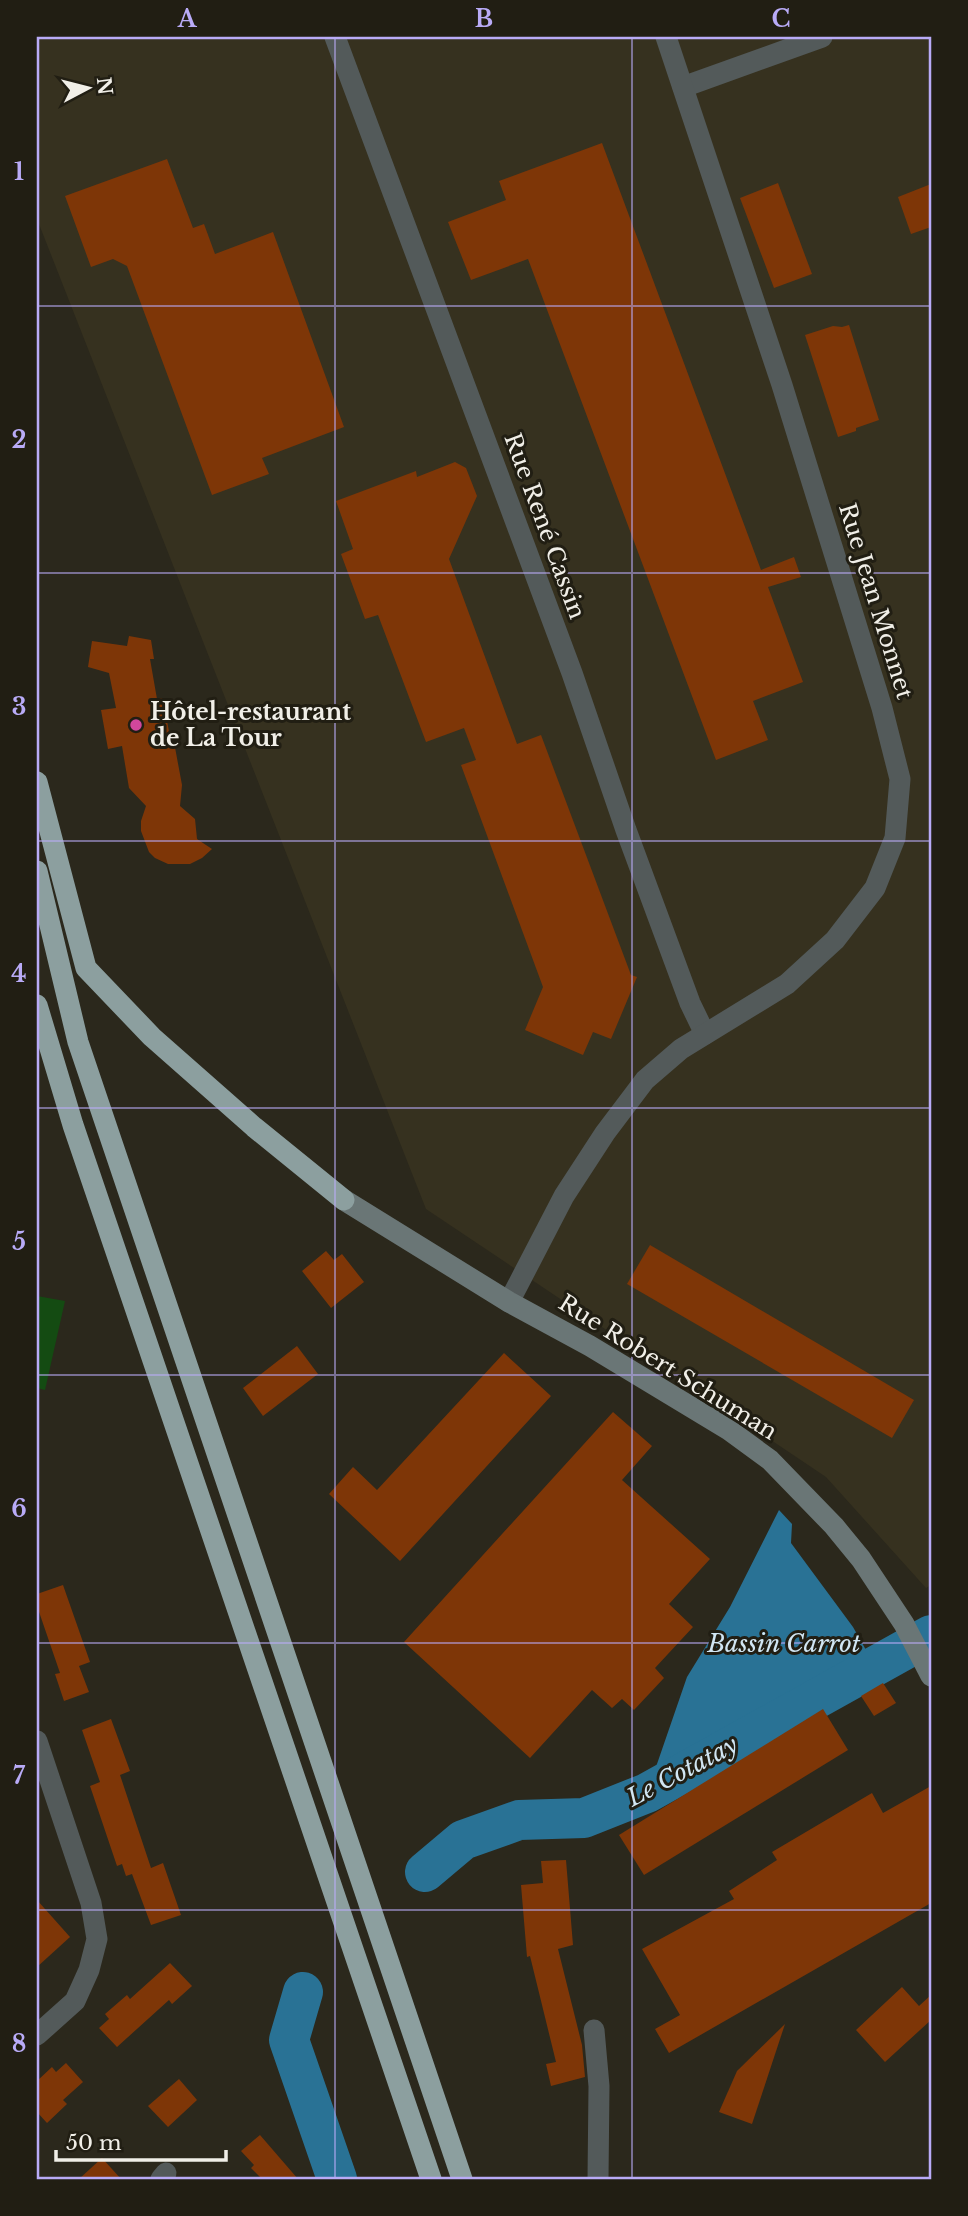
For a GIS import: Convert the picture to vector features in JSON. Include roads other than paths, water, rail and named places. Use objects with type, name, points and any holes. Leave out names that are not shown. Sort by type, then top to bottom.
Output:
[{"type":"highway","points":[[37,782],[86,968],[152,1037],[254,1127],[344,1200]]},
{"type":"highway","points":[[37,871],[78,1042],[461,2179]]},
{"type":"highway","points":[[37,1005],[73,1125],[431,2179]]},
{"type":"main road","name":"Rue Robert Schuman","points":[[344,1200],[509,1302],[590,1346],[729,1430],[770,1460],[834,1526],[869,1570],[904,1623],[928,1670]]},
{"type":"street","name":"Rue René Cassin","points":[[335,37],[572,673],[690,1003],[705,1034]]},
{"type":"street","name":"Rue Jean Monnet","points":[[509,1302],[564,1196],[605,1133],[645,1080],[681,1049],[787,984],[835,940],[875,888],[895,838],[900,779],[882,708],[782,385],[666,37]]},
{"type":"street","points":[[683,87],[822,37]]},
{"type":"street","points":[[37,1741],[91,1903],[97,1939],[89,1970],[75,2001],[37,2035]]},
{"type":"street","points":[[594,2030],[599,2086],[598,2179]]},
{"type":"water","name":"Bassin Carrot","points":[[779,1510],[792,1524],[791,1543],[853,1627],[875,1666],[647,1793],[687,1677],[730,1607]]},
{"type":"waterway","name":"Le Cotatay","points":[[425,1872],[463,1840],[519,1820],[584,1818],[647,1793],[931,1635]]},
{"type":"waterway","name":"Le Cotatay","points":[[303,1992],[289,2040],[337,2179]]},
{"type":"place","name":"Hôtel-restaurant de La Tour","points":[[136,725]]}]
